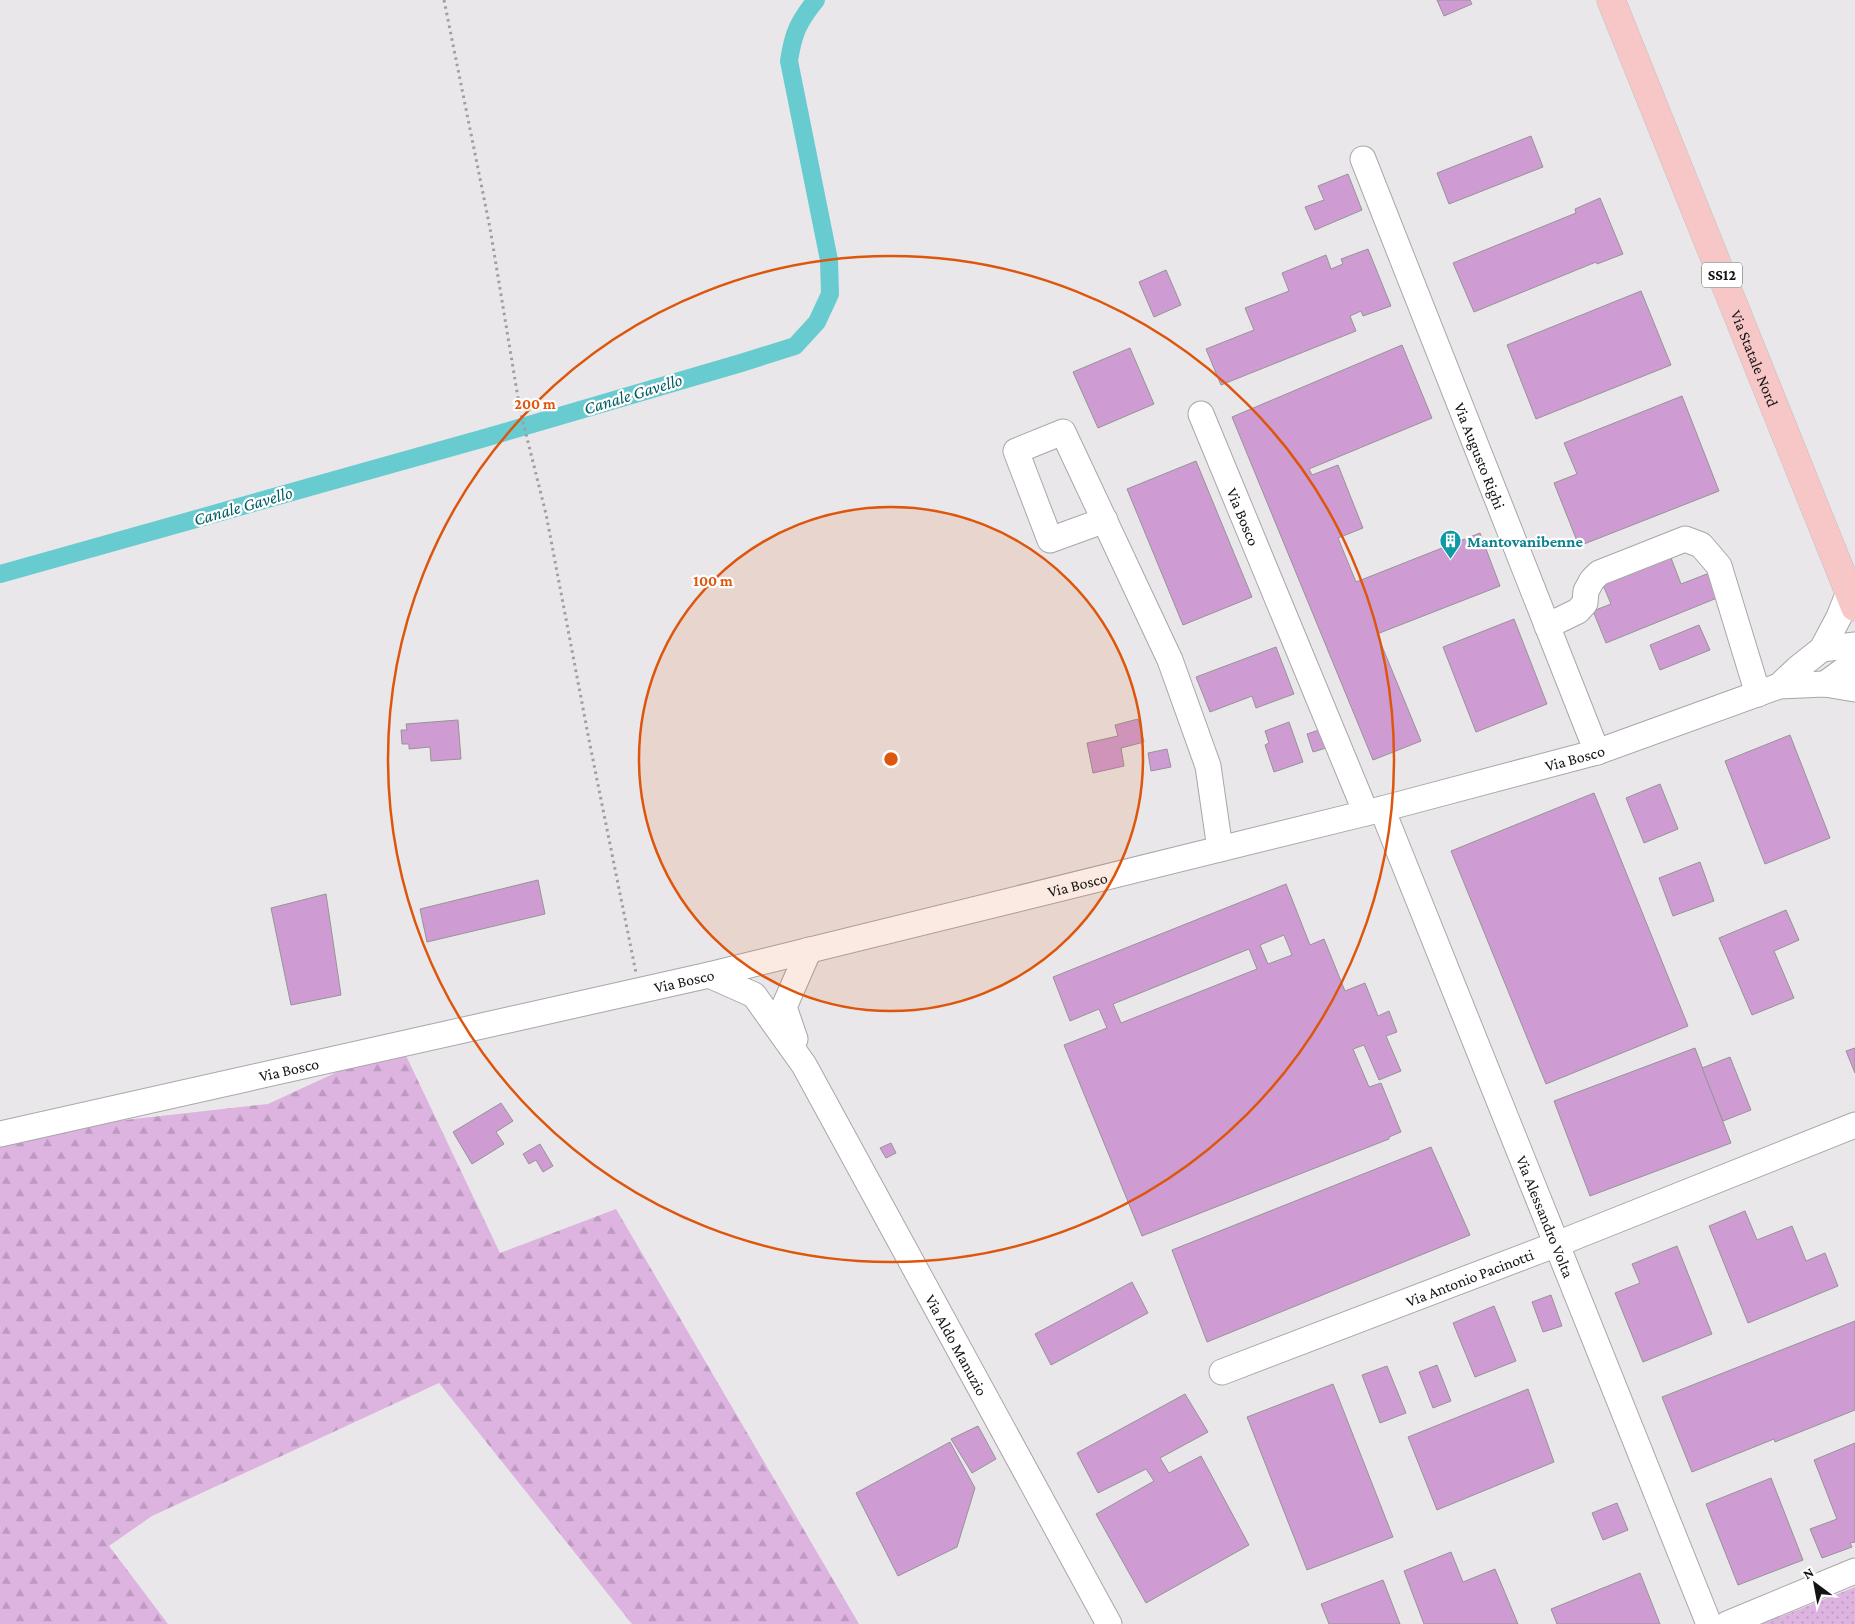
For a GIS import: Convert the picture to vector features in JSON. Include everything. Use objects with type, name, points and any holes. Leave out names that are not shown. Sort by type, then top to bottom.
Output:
[{"type":"main road","name":"Via Statale Nord","points":[[1611,0],[1832,550],[1853,589]]},
{"type":"street","name":"Via Augusto Righi","points":[[1363,159],[1597,752]]},
{"type":"street","name":"Via Bosco","points":[[1201,414],[1374,811]]},
{"type":"street","points":[[1105,520],[1170,660],[1208,766],[1220,849]]},
{"type":"street","points":[[1547,626],[1578,611],[1585,603],[1586,591],[1592,580],[1599,573],[1685,539],[1701,546],[1719,566],[1768,690]]},
{"type":"street","name":"Via Bosco","points":[[0,1134],[709,975],[1374,811],[1597,752],[1768,690],[1822,649],[1853,589]]},
{"type":"street","points":[[1822,649],[1855,645]]},
{"type":"street","name":"Via Bosco","points":[[1768,690],[1846,691],[1855,662]]},
{"type":"street","name":"Via Alessandro Volta","points":[[1374,811],[1557,1244],[1709,1624]]},
{"type":"street","name":"Via Aldo Manuzio","points":[[804,1065],[784,1008],[809,950]]},
{"type":"street","points":[[709,975],[754,995],[761,962],[794,984]]},
{"type":"street","name":"Via Aldo Manuzio","points":[[754,995],[804,1065],[1109,1624]]},
{"type":"street","name":"Via Antonio Pacinotti","points":[[1222,1372],[1557,1244],[1855,1125]]},
{"type":"street","points":[[1727,1624],[1855,1571]]},
{"type":"path","points":[[444,0],[490,228],[519,404],[546,514],[639,990]]},
{"type":"green space","points":[[400,1043],[500,1253],[616,1209],[859,1624],[632,1624],[439,1383],[152,1516],[109,1546],[168,1624],[0,1624],[0,1134],[268,1104]]},
{"type":"green space","points":[[1855,1587],[1855,1624],[1762,1624]]},
{"type":"building","points":[[1437,0],[1470,0],[1472,4],[1444,16]]},
{"type":"building","points":[[1531,136],[1543,167],[1449,204],[1437,173]]},
{"type":"building","points":[[1348,174],[1362,210],[1315,230],[1305,207],[1324,200],[1318,186]]},
{"type":"building","points":[[1600,198],[1623,254],[1597,264],[1596,262],[1474,312],[1453,263],[1576,213],[1575,209]]},
{"type":"building","points":[[1368,249],[1391,306],[1363,316],[1361,311],[1350,316],[1356,331],[1221,385],[1206,349],[1254,330],[1245,308],[1289,291],[1282,273],[1326,255],[1331,269],[1343,264],[1341,259]]},
{"type":"building","points":[[1166,270],[1181,305],[1154,317],[1139,282]]},
{"type":"building","points":[[1641,291],[1671,365],[1536,419],[1507,345]]},
{"type":"building","name":"Mantovanibenne","points":[[1402,345],[1432,418],[1309,469],[1312,475],[1338,465],[1363,528],[1338,538],[1356,582],[1480,533],[1500,586],[1377,634],[1421,741],[1373,760],[1232,417]]},
{"type":"building","points":[[1130,348],[1154,404],[1098,428],[1073,372]]},
{"type":"building","points":[[1682,396],[1719,491],[1579,546],[1554,483],[1577,474],[1564,443]]},
{"type":"building","points":[[1196,461],[1252,597],[1183,625],[1127,489]]},
{"type":"building","points":[[1668,550],[1681,584],[1712,572],[1722,596],[1606,643],[1593,611],[1611,604],[1600,578]]},
{"type":"building","points":[[1514,619],[1547,704],[1476,732],[1443,647]]},
{"type":"building","points":[[1699,625],[1710,650],[1660,670],[1650,645]]},
{"type":"building","points":[[1276,647],[1294,694],[1256,708],[1252,696],[1210,712],[1196,677]]},
{"type":"building","points":[[1138,719],[1144,742],[1121,748],[1124,766],[1093,773],[1087,743],[1118,736],[1115,725]]},
{"type":"building","points":[[458,720],[461,759],[431,761],[430,747],[409,749],[409,744],[402,744],[401,730],[407,730],[406,724]]},
{"type":"building","points":[[1289,722],[1303,762],[1274,772],[1265,745],[1269,743],[1265,731]]},
{"type":"building","points":[[1319,730],[1326,748],[1313,752],[1307,734]]},
{"type":"building","points":[[1790,735],[1830,838],[1765,864],[1725,761]]},
{"type":"building","points":[[1167,749],[1171,767],[1151,771],[1148,753]]},
{"type":"building","points":[[1660,784],[1678,829],[1644,843],[1626,798]]},
{"type":"building","points":[[1594,793],[1688,1026],[1546,1084],[1451,851]]},
{"type":"building","points":[[1700,862],[1714,901],[1673,916],[1659,878]]},
{"type":"building","points":[[538,880],[545,914],[427,942],[420,909]]},
{"type":"building","points":[[1286,884],[1310,945],[1324,939],[1345,991],[1365,983],[1378,1016],[1389,1011],[1397,1032],[1386,1036],[1401,1071],[1379,1080],[1364,1045],[1353,1049],[1369,1087],[1381,1083],[1401,1132],[1389,1137],[1389,1139],[1142,1236],[1064,1045],[1107,1028],[1099,1009],[1070,1021],[1053,977]],"holes":[[[1284,935],[1292,955],[1268,964],[1260,945]],[[1249,949],[1257,969],[1121,1023],[1113,1004]]]},
{"type":"building","points":[[326,894],[341,995],[291,1005],[271,908]]},
{"type":"building","points":[[1786,910],[1799,940],[1774,951],[1794,998],[1752,1015],[1719,938]]},
{"type":"building","points":[[1695,1048],[1731,1143],[1590,1196],[1554,1101]]},
{"type":"building","points":[[1855,1048],[1855,1073],[1846,1051]]},
{"type":"building","points":[[1730,1057],[1751,1110],[1723,1121],[1702,1068]]},
{"type":"building","points":[[501,1103],[513,1121],[496,1132],[504,1144],[472,1164],[453,1132]]},
{"type":"building","points":[[891,1143],[896,1153],[886,1158],[880,1148]]},
{"type":"building","points":[[540,1144],[553,1166],[543,1172],[536,1160],[529,1164],[523,1154]]},
{"type":"building","points":[[1431,1147],[1470,1235],[1207,1342],[1172,1250]]},
{"type":"building","points":[[1745,1211],[1757,1240],[1792,1226],[1806,1261],[1825,1253],[1838,1286],[1748,1323],[1709,1226]]},
{"type":"building","points":[[1677,1246],[1712,1334],[1643,1362],[1615,1293],[1640,1283],[1632,1264]]},
{"type":"building","points":[[1132,1282],[1148,1313],[1051,1365],[1035,1334]]},
{"type":"building","points":[[1551,1295],[1562,1326],[1543,1332],[1532,1302]]},
{"type":"building","points":[[1494,1306],[1516,1361],[1475,1377],[1453,1323]]},
{"type":"building","points":[[1855,1321],[1855,1410],[1775,1442],[1774,1439],[1692,1472],[1662,1397]]},
{"type":"building","points":[[1437,1365],[1451,1401],[1433,1408],[1419,1372]]},
{"type":"building","points":[[1387,1366],[1406,1413],[1380,1423],[1362,1375]]},
{"type":"building","points":[[1333,1384],[1393,1537],[1307,1570],[1247,1417]]},
{"type":"building","points":[[1528,1389],[1554,1462],[1437,1510],[1408,1437]]},
{"type":"building","points":[[1185,1394],[1208,1432],[1160,1458],[1169,1473],[1201,1456],[1249,1545],[1146,1603],[1096,1514],[1154,1481],[1146,1469],[1098,1493],[1077,1453]]},
{"type":"building","points":[[978,1426],[996,1459],[972,1473],[951,1439]]},
{"type":"building","points":[[950,1442],[975,1488],[957,1547],[898,1576],[856,1493]]},
{"type":"building","points":[[1855,1443],[1855,1542],[1850,1543],[1852,1547],[1822,1558],[1810,1529],[1837,1519],[1814,1460]]},
{"type":"building","points":[[1771,1478],[1803,1560],[1738,1585],[1706,1504]]},
{"type":"building","points":[[1617,1503],[1628,1530],[1603,1540],[1592,1513]]},
{"type":"building","points":[[1451,1552],[1463,1582],[1495,1569],[1518,1624],[1424,1624],[1404,1571]]},
{"type":"building","points":[[1640,1573],[1660,1624],[1557,1624],[1551,1609]]},
{"type":"building","points":[[1383,1580],[1400,1624],[1329,1624],[1321,1604]]},
{"type":"waterway","name":"Canale Gavello","points":[[0,574],[481,439],[795,346],[817,322],[830,294],[829,260],[789,61],[797,29],[816,0]]},
{"type":"place","name":"Mantovanibenne","points":[[1451,560]]}]
